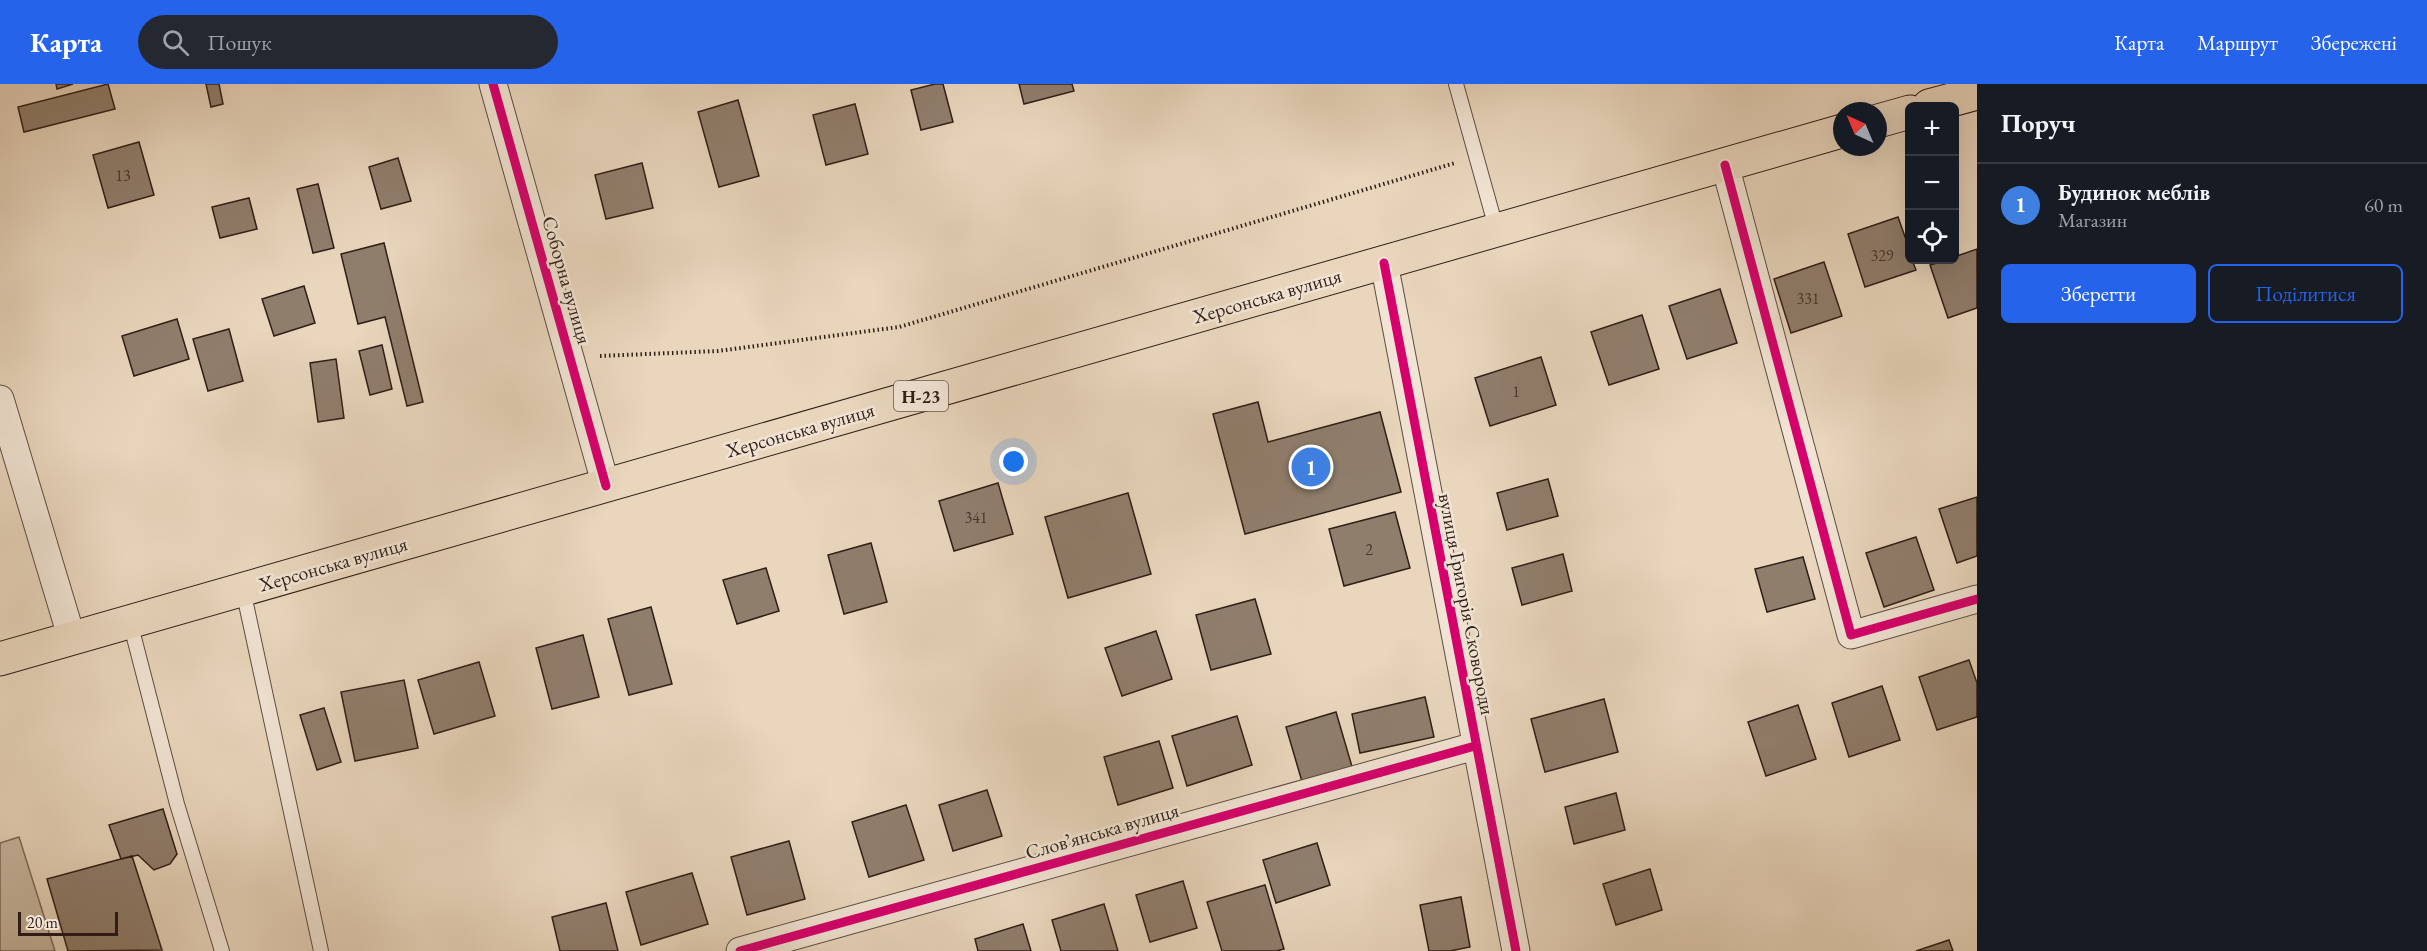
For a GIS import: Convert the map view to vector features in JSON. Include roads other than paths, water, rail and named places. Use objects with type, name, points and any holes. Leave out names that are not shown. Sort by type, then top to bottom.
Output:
[{"type":"main road","points":[[1944,102],[1977,93]]},
{"type":"main road","points":[[1887,118],[1905,113]]},
{"type":"main road","name":"Херсонська вулиця","points":[[0,659],[1833,134]]},
{"type":"street","name":"Соборна вулиця","points":[[493,84],[606,486]]},
{"type":"street","points":[[1725,165],[1851,635],[1977,599]]},
{"type":"street","name":"вулиця Григорія Сковороди","points":[[1384,263],[1516,951]]},
{"type":"street","points":[[0,399],[72,639]]},
{"type":"street","name":"Словʼянська вулиця","points":[[740,951],[1475,746]]},
{"type":"lane","points":[[1456,84],[1497,231]]},
{"type":"lane","points":[[243,590],[321,951]]},
{"type":"lane","points":[[130,622],[174,793],[222,951]]},
{"type":"place","name":"Будинок меблів","points":[[1311,467]]}]
